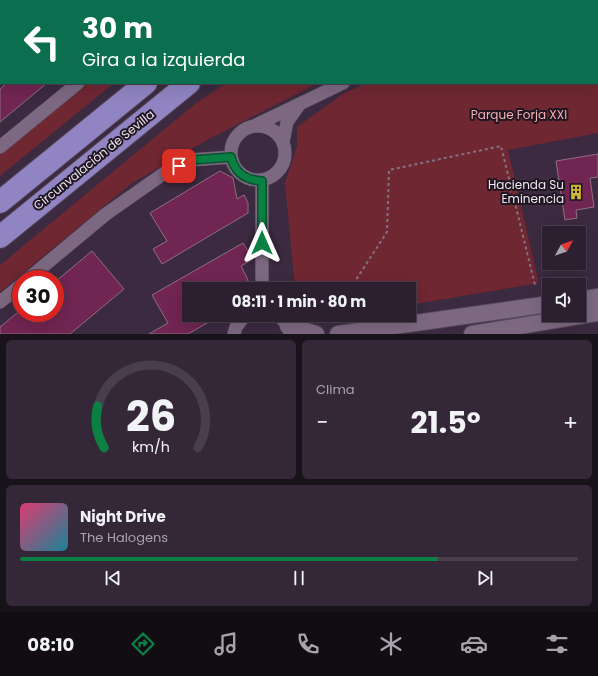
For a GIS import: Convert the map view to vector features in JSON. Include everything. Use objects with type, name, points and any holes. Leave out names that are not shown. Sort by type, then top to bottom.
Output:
[{"type":"highway","points":[[0,202],[145,84]]},
{"type":"highway","name":"Circunvalación de Sevilla","points":[[0,237],[188,84]]},
{"type":"street","points":[[0,146],[77,84]]},
{"type":"street","points":[[300,103],[287,122],[283,142],[285,159],[282,167],[270,178],[262,181],[245,178],[233,165],[231,157],[234,140],[242,131],[254,126],[300,103],[341,84]]},
{"type":"street","points":[[254,126],[271,129],[283,142]]},
{"type":"street","points":[[39,270],[106,214],[166,172],[192,160],[231,157]]},
{"type":"street","points":[[262,181],[262,282]]},
{"type":"street","points":[[0,302],[12,292]]},
{"type":"street","points":[[586,299],[598,297]]},
{"type":"street","points":[[338,334],[542,305]]},
{"type":"street","points":[[472,334],[534,330],[598,313]]},
{"type":"street","points":[[233,332],[240,322]]},
{"type":"street","points":[[286,325],[316,334]]},
{"type":"path","points":[[355,282],[387,232],[389,170],[501,146],[535,284]]},
{"type":"green space","points":[[83,84],[113,84],[0,176],[0,152]]},
{"type":"green space","points":[[225,84],[316,84],[209,139],[132,183],[27,270],[12,270],[12,282],[0,292],[0,265],[195,104]]},
{"type":"green space","name":"Parque Forja XXI","points":[[364,84],[598,84],[598,133],[508,150],[539,283],[416,304],[416,282],[294,282],[285,183],[297,146],[297,127],[341,95]]},
{"type":"building","points":[[6,84],[46,84],[0,122],[0,89]]},
{"type":"building","name":"Hacienda Su Eminencia","points":[[598,154],[598,177],[590,178],[594,207],[576,210],[577,218],[565,220],[556,161]]},
{"type":"building","points":[[220,171],[233,178],[237,199],[244,195],[248,203],[248,213],[162,264],[153,249],[167,241],[150,213]]},
{"type":"building","points":[[243,243],[253,259],[241,266],[248,280],[247,282],[182,282],[182,322],[209,322],[188,334],[149,334],[168,323],[152,295]]},
{"type":"building","points":[[92,251],[124,289],[70,334],[0,334],[0,327],[12,317],[12,322],[64,322],[64,274]]},
{"type":"place","name":"Hacienda Su Eminencia","points":[[576,192]]},
{"type":"route","points":[[179,166],[192,160],[231,157],[233,165],[245,178],[262,181],[262,243]]}]
